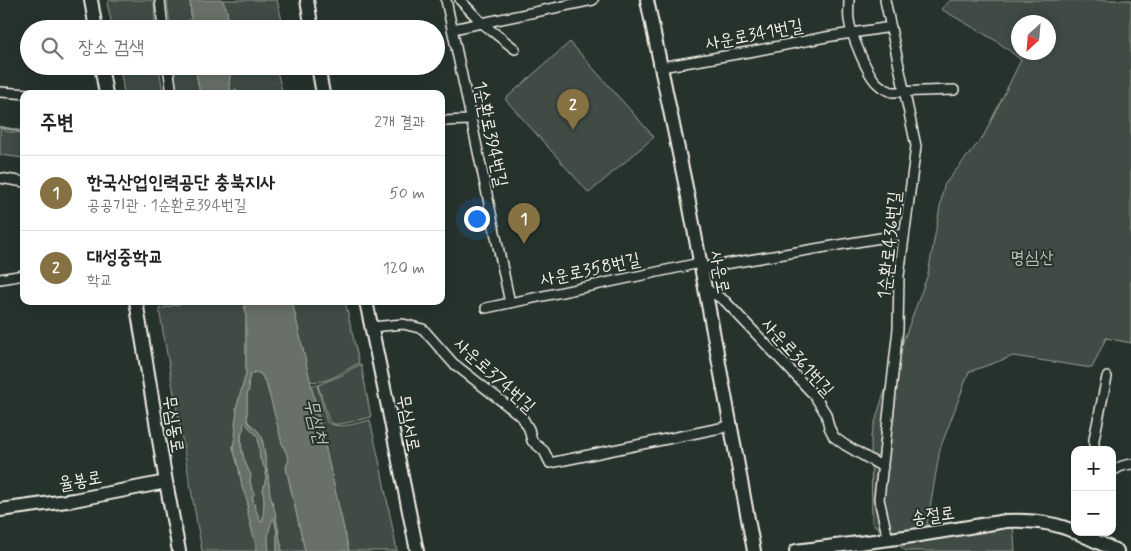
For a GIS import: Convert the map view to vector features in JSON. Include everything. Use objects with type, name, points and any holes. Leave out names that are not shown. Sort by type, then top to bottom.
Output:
[{"type":"street","points":[[91,0],[94,20]]},
{"type":"street","points":[[160,0],[162,20]]},
{"type":"street","points":[[307,0],[310,20]]},
{"type":"street","name":"1순환로394번길","points":[[446,0],[510,303]]},
{"type":"street","points":[[460,0],[483,24],[515,49]]},
{"type":"street","points":[[453,29],[593,0]]},
{"type":"street","name":"사운로","points":[[647,0],[705,288],[754,551]]},
{"type":"street","points":[[850,0],[848,18],[852,33],[876,84],[892,92],[954,90]]},
{"type":"street","name":"1순환로436번길","points":[[885,0],[916,146],[899,276],[898,329],[880,499],[888,539]]},
{"type":"street","points":[[852,33],[891,28]]},
{"type":"street","name":"사운로341번길","points":[[661,67],[852,33]]},
{"type":"street","points":[[102,75],[105,90]]},
{"type":"street","points":[[169,75],[171,90]]},
{"type":"street","points":[[320,75],[322,90]]},
{"type":"street","points":[[0,92],[20,93]]},
{"type":"street","points":[[445,121],[471,120]]},
{"type":"street","points":[[0,178],[20,181]]},
{"type":"street","name":"사운로358번길","points":[[486,308],[700,265],[904,234]]},
{"type":"street","points":[[0,279],[20,276]]},
{"type":"street","name":"사운로361번길","points":[[705,288],[725,301],[814,395],[826,414],[834,437],[883,467]]},
{"type":"street","name":"무심동로","points":[[137,305],[179,551]]},
{"type":"street","name":"무심서로","points":[[367,305],[417,551]]},
{"type":"street","name":"사운로374번길","points":[[372,328],[404,324],[423,329],[453,363],[522,417],[530,429],[532,441],[544,451],[550,463],[730,426]]},
{"type":"street","points":[[1094,446],[1107,377]]},
{"type":"street","points":[[1116,469],[1131,464]]},
{"type":"street","name":"율봉로","points":[[0,510],[74,500],[166,482]]},
{"type":"street","name":"송절로","points":[[796,551],[958,530],[1006,521],[1021,520],[1046,523],[1071,530]]},
{"type":"street","name":"송절로","points":[[1084,536],[1117,551]]},
{"type":"green space","points":[[110,0],[154,0],[155,20],[111,20],[107,3]]},
{"type":"green space","points":[[167,0],[190,0],[191,18],[189,20],[169,20]]},
{"type":"green space","points":[[222,0],[277,0],[282,20],[228,20],[226,7]]},
{"type":"green space","name":"명심산","points":[[951,0],[1131,0],[1131,343],[1106,338],[1092,368],[1013,356],[969,372],[940,449],[927,525],[1013,521],[1015,551],[906,551],[872,523],[871,436],[882,399],[928,274],[944,185],[983,137],[1021,60],[1056,60],[1056,15],[1011,15],[1011,52],[998,42],[941,9]]},
{"type":"green space","points":[[570,42],[654,137],[589,193],[505,99]]},
{"type":"green space","points":[[121,75],[160,75],[162,90],[123,90]]},
{"type":"green space","points":[[175,75],[197,75],[199,90],[177,90]]},
{"type":"green space","points":[[230,75],[278,75],[282,90],[231,90],[229,86]]},
{"type":"green space","points":[[0,128],[8,132],[20,133],[20,158],[0,155]]},
{"type":"green space","points":[[175,305],[245,305],[246,374],[236,409],[236,430],[233,448],[242,487],[248,503],[247,510],[256,551],[202,551],[159,309]]},
{"type":"green space","points":[[293,305],[346,305],[359,363],[329,379],[317,382],[310,381]]},
{"type":"green space","points":[[361,364],[371,417],[334,424],[328,419],[318,385],[342,375]]},
{"type":"green space","points":[[255,372],[261,374],[266,384],[282,443],[289,459],[286,468],[305,551],[282,551],[270,495],[262,437],[248,422],[247,418],[248,382],[250,375]]},
{"type":"green space","points":[[311,385],[317,385],[327,422],[342,426],[370,420],[397,551],[349,551]]},
{"type":"green space","points":[[245,423],[259,437],[260,459],[266,470],[263,491],[263,521],[261,522],[253,500],[250,482],[251,475],[245,463],[242,450],[241,438],[243,424]]},
{"type":"green space","points":[[274,517],[277,532],[277,551],[269,551],[268,533]]},
{"type":"water","points":[[190,0],[222,0],[226,7],[228,20],[191,20]]},
{"type":"water","points":[[197,75],[230,75],[229,86],[231,90],[199,90]]},
{"type":"water","name":"무심천","points":[[245,305],[293,305],[349,551],[305,551],[286,467],[289,459],[282,443],[267,385],[261,374],[255,372],[250,375],[248,382],[247,418],[248,422],[262,437],[270,494],[282,551],[277,551],[277,532],[274,518],[268,534],[269,551],[256,551],[247,510],[248,503],[242,487],[233,448],[236,430],[236,409],[246,374]],"holes":[[[245,423],[258,437],[260,459],[266,470],[263,491],[263,521],[261,522],[252,497],[254,492],[252,491],[250,481],[251,475],[242,452],[240,438],[244,428],[243,424]]]},
{"type":"waterway","points":[[0,127],[20,131]]},
{"type":"place","name":"대성중학교","points":[[573,130]]},
{"type":"place","name":"한국산업인력공단 충북지사","points":[[524,244]]}]
